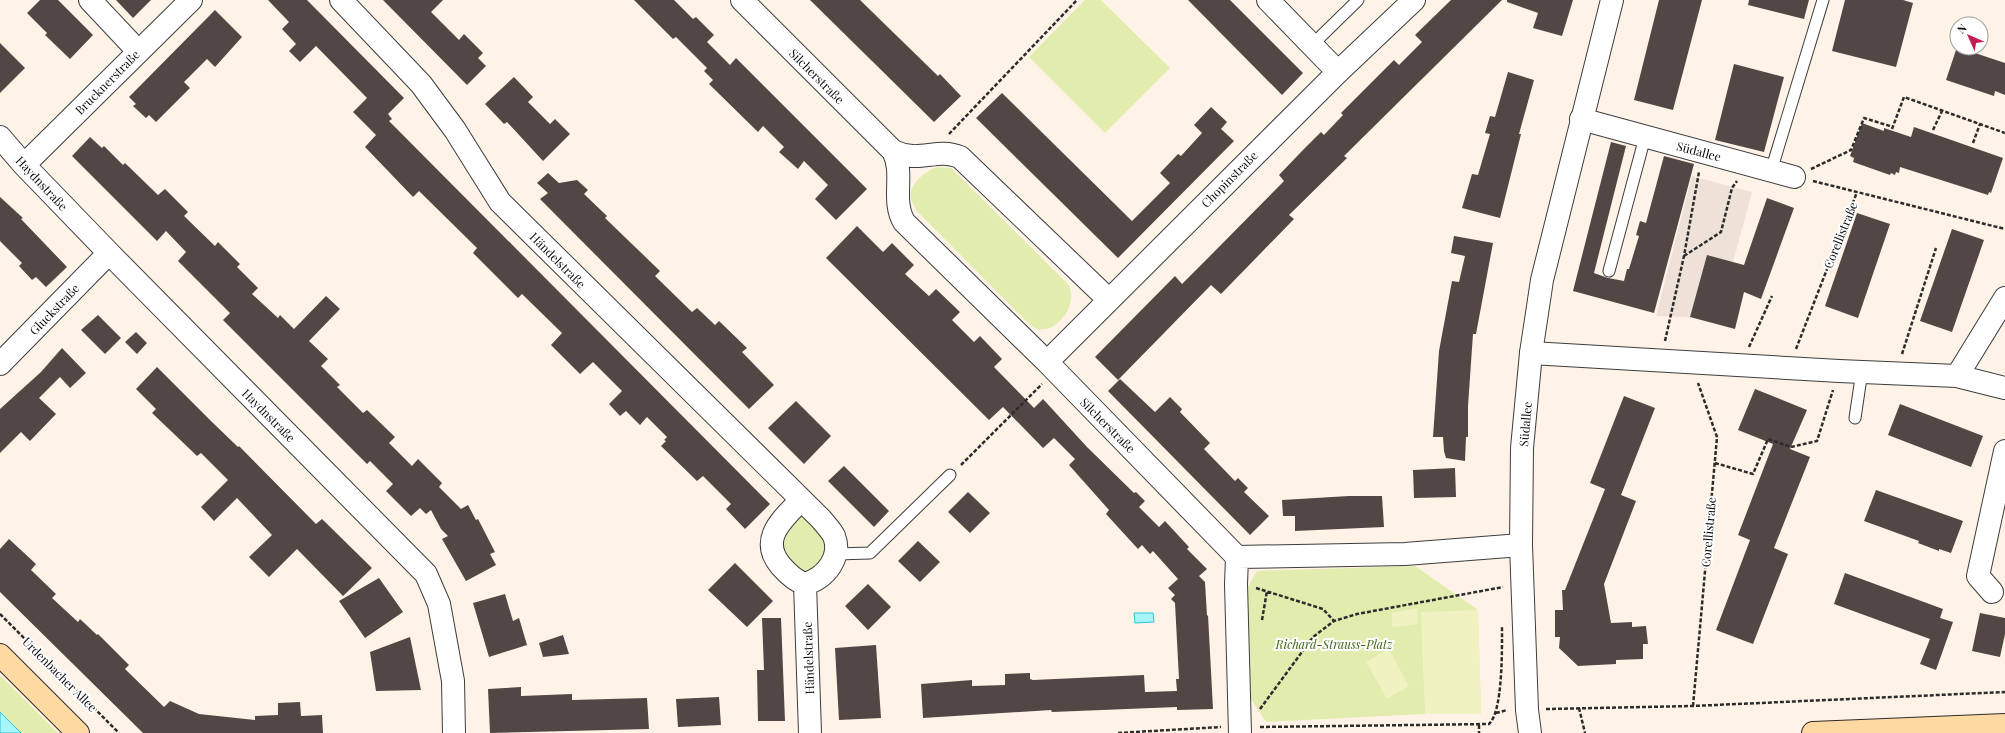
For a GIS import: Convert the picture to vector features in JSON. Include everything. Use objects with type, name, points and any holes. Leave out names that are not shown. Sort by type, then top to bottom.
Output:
[{"type":"main road","points":[[0,655],[78,733]]},
{"type":"main road","points":[[1812,733],[2005,725]]},
{"type":"street","points":[[90,0],[138,51]]},
{"type":"street","name":"Brucknerstraße","points":[[24,165],[191,0]]},
{"type":"street","name":"Händelstraße","points":[[340,0],[421,84],[455,130],[500,202],[821,519],[833,535],[836,554]]},
{"type":"street","name":"Silcherstraße","points":[[742,0],[893,151],[908,157],[947,154],[960,157],[1108,299]]},
{"type":"street","points":[[1268,0],[1338,72]]},
{"type":"street","name":"Chopinstraße","points":[[1051,367],[1108,299],[1338,72],[1414,0]]},
{"type":"street","name":"Südallee","points":[[1530,733],[1527,710],[1524,587],[1521,545],[1522,448],[1531,353],[1542,280],[1581,119],[1612,0]]},
{"type":"street","name":"Südallee","points":[[1581,119],[1794,177]]},
{"type":"street","name":"Haydnstraße","points":[[0,137],[24,165],[109,253],[426,574],[439,604],[454,680],[454,733]]},
{"type":"street","name":"Silcherstraße","points":[[893,151],[898,164],[899,211],[904,222],[1051,367],[1238,557]]},
{"type":"street","name":"Gluckstraße","points":[[0,364],[109,253]]},
{"type":"street","points":[[1957,376],[2005,298]]},
{"type":"street","points":[[1531,353],[1690,363],[1957,376],[2005,388]]},
{"type":"street","points":[[1992,592],[1978,576],[2005,451]]},
{"type":"street","points":[[801,500],[776,528],[771,543],[774,556],[785,571],[795,580],[806,584],[813,581],[825,572],[834,561],[836,554]]},
{"type":"street","points":[[1240,730],[1236,584],[1238,557],[1405,554],[1521,545]]},
{"type":"street","name":"Händelstraße","points":[[806,584],[810,733]]},
{"type":"lane","points":[[1312,45],[1358,0]]},
{"type":"lane","points":[[1771,171],[1794,105],[1823,0]]},
{"type":"lane","points":[[1609,271],[1645,137]]},
{"type":"lane","points":[[1855,418],[1862,371]]},
{"type":"lane","points":[[836,554],[870,553],[950,475]]},
{"type":"path","points":[[928,156],[1078,0]]},
{"type":"path","points":[[1794,177],[1851,150],[1864,118],[1892,128],[1904,97],[2005,133]]},
{"type":"path","points":[[1933,130],[1942,111]]},
{"type":"path","points":[[1973,143],[1980,124]]},
{"type":"path","points":[[1661,361],[1684,256],[1703,152]]},
{"type":"path","points":[[1684,256],[1721,232],[1732,188],[1749,165]]},
{"type":"path","points":[[1794,177],[2005,229]]},
{"type":"path","name":"Corellistraße","points":[[1789,368],[1857,192]]},
{"type":"path","points":[[1896,373],[1936,248]]},
{"type":"path","points":[[1741,365],[1772,296]]},
{"type":"path","name":"Corellistraße","points":[[1690,363],[1717,437],[1693,706]]},
{"type":"path","points":[[950,475],[1051,367]]},
{"type":"path","points":[[1715,463],[1753,474],[1768,439],[1791,447],[1817,441],[1839,371]]},
{"type":"path","points":[[1236,584],[1267,591],[1323,609],[1334,621]]},
{"type":"path","points":[[1240,730],[1257,713],[1313,637],[1334,621],[1357,614],[1491,588],[1524,587]]},
{"type":"path","points":[[1262,620],[1267,591]]},
{"type":"path","name":"Urdenbacher Allee","points":[[0,614],[119,733]]},
{"type":"path","points":[[1553,709],[1693,706],[2005,692]]},
{"type":"path","points":[[1579,708],[1585,733]]},
{"type":"path","points":[[1118,733],[1479,725],[1489,724],[1494,720],[1496,713],[1504,710]]},
{"type":"path","points":[[1479,725],[1479,733]]},
{"type":"green space","points":[[1085,0],[1101,0],[1170,68],[1105,133],[1029,57]]},
{"type":"green space","points":[[937,167],[951,168],[1068,284],[1071,293],[1070,302],[1062,319],[1055,325],[1047,329],[1038,329],[1030,325],[917,211],[912,203],[912,189],[921,177]]},
{"type":"green space","points":[[797,516],[804,516],[816,521],[827,546],[823,562],[807,574],[794,570],[782,547],[785,528]]},
{"type":"green space","name":"Richard-Strauss-Platz","points":[[1415,566],[1478,610],[1481,714],[1425,714],[1266,722],[1251,699],[1245,592],[1257,571]]},
{"type":"green space","points":[[1417,608],[1418,624],[1392,627],[1392,613]]},
{"type":"green space","points":[[1478,610],[1481,714],[1425,714],[1421,612]]},
{"type":"green space","points":[[1389,649],[1409,686],[1387,699],[1366,662]]},
{"type":"green space","points":[[0,675],[58,733],[0,733]]},
{"type":"shaded area","points":[[1692,176],[1752,192],[1733,262],[1707,255],[1690,317],[1656,316]]},
{"type":"water","points":[[1134,613],[1153,613],[1154,622],[1135,623]]},
{"type":"water","points":[[0,712],[21,733],[0,733]]},
{"type":"building","points":[[40,0],[58,0],[93,35],[70,59],[45,35],[47,33],[27,13]]},
{"type":"building","points":[[116,0],[151,0],[133,18]]},
{"type":"building","points":[[268,0],[307,0],[404,98],[388,114],[392,119],[389,121],[770,504],[745,529],[726,509],[731,504],[703,476],[697,481],[661,446],[666,441],[664,440],[667,437],[647,417],[640,425],[626,411],[620,416],[609,404],[622,391],[593,362],[580,374],[551,345],[562,333],[522,294],[518,298],[473,253],[477,248],[419,191],[413,197],[365,147],[376,135],[353,112],[367,98],[316,46],[300,62],[289,51],[296,44],[282,29],[289,22]]},
{"type":"building","points":[[383,0],[443,0],[431,12],[459,40],[464,34],[483,53],[478,58],[486,66],[467,85]]},
{"type":"building","points":[[634,0],[674,0],[693,19],[696,17],[714,35],[707,42],[730,65],[736,58],[867,189],[836,220],[815,199],[828,185],[804,161],[798,169],[779,152],[784,147],[763,126],[758,132],[709,84],[713,80],[704,71],[707,68],[676,37],[673,39]]},
{"type":"building","points":[[810,0],[860,0],[938,76],[940,74],[961,96],[934,122]]},
{"type":"building","points":[[1188,0],[1230,0],[1303,73],[1282,95]]},
{"type":"building","points":[[1451,0],[1502,0],[1344,156],[1347,158],[1289,215],[1294,219],[1221,294],[1211,285],[1118,380],[1095,357],[1175,276],[1182,284],[1209,257],[1284,181],[1279,175],[1302,151],[1321,132],[1324,135],[1343,115],[1341,113],[1394,60],[1399,65],[1422,42],[1415,35]]},
{"type":"building","points":[[1507,0],[1573,0],[1562,36],[1533,28],[1538,13],[1507,2]]},
{"type":"building","points":[[1659,0],[1702,0],[1673,110],[1634,100]]},
{"type":"building","points":[[1749,0],[1809,0],[1804,19],[1748,5]]},
{"type":"building","points":[[1845,0],[1903,0],[1913,3],[1896,67],[1832,51]]},
{"type":"building","points":[[215,10],[242,37],[215,67],[207,59],[184,82],[190,88],[156,122],[149,115],[146,118],[133,106],[136,104],[129,97]]},
{"type":"building","points":[[0,43],[25,68],[0,93]]},
{"type":"building","points":[[1954,56],[1984,56],[2005,63],[2005,95],[1995,91],[1994,96],[1946,80]]},
{"type":"building","points":[[1734,64],[1784,77],[1764,152],[1715,140]]},
{"type":"building","points":[[1508,72],[1534,80],[1519,134],[1521,134],[1500,218],[1462,208],[1472,174],[1478,175],[1490,134],[1485,133],[1490,116],[1495,117]]},
{"type":"building","points":[[514,77],[533,97],[528,102],[550,124],[555,119],[570,134],[543,161],[507,122],[504,124],[485,104]]},
{"type":"building","points":[[1002,93],[1132,221],[1170,183],[1160,173],[1178,154],[1181,156],[1202,133],[1194,125],[1211,107],[1227,122],[1221,129],[1234,141],[1118,258],[976,118]]},
{"type":"building","points":[[1862,123],[1884,131],[1884,128],[1911,137],[1914,127],[2003,158],[1991,193],[1989,192],[1988,195],[1900,167],[1899,173],[1896,172],[1895,175],[1891,173],[1890,175],[1853,162],[1854,158],[1850,156]]},
{"type":"building","points":[[90,137],[102,148],[104,146],[123,165],[125,163],[158,195],[165,189],[188,212],[184,216],[215,246],[218,242],[240,264],[237,267],[258,288],[252,294],[278,318],[280,315],[294,329],[326,296],[340,309],[309,341],[328,359],[321,366],[340,385],[337,387],[363,413],[367,410],[395,437],[389,443],[412,466],[418,459],[442,483],[439,487],[461,509],[468,505],[476,520],[478,519],[495,552],[490,554],[496,565],[466,581],[442,539],[448,536],[441,529],[431,510],[426,514],[420,508],[411,516],[386,491],[393,484],[370,461],[367,464],[223,320],[230,313],[178,261],[186,252],[166,231],[157,241],[72,156]]},
{"type":"building","points":[[1611,142],[1626,146],[1594,273],[1608,278],[1624,281],[1639,236],[1636,235],[1640,221],[1646,223],[1664,156],[1694,164],[1654,313],[1573,291]]},
{"type":"building","points":[[548,173],[559,183],[577,180],[588,190],[584,194],[607,216],[605,218],[660,271],[655,276],[692,312],[697,308],[715,325],[719,321],[747,348],[742,352],[774,385],[749,409],[540,199],[548,193],[537,183]]},
{"type":"building","points":[[0,197],[23,218],[21,219],[67,267],[46,287],[36,277],[32,280],[19,266],[22,263],[0,241]]},
{"type":"building","points":[[1767,198],[1794,208],[1761,299],[1744,292],[1735,329],[1690,317],[1707,255],[1744,265]]},
{"type":"building","points":[[1857,213],[1890,224],[1858,318],[1825,306]]},
{"type":"building","points":[[857,226],[883,252],[892,243],[914,265],[905,274],[929,296],[936,289],[960,312],[952,320],[974,342],[980,336],[1002,359],[994,367],[1034,408],[1043,399],[1087,447],[1134,493],[1136,492],[1145,501],[1139,507],[1159,527],[1165,521],[1189,547],[1187,549],[1207,569],[1199,576],[1205,582],[1213,709],[1177,710],[1177,707],[1052,712],[1051,710],[923,718],[921,684],[972,680],[972,686],[1005,685],[1005,674],[1030,673],[1030,679],[1033,680],[1144,675],[1145,692],[1177,691],[1176,679],[1179,679],[1175,603],[1171,599],[1175,595],[1168,588],[1178,579],[1153,551],[1150,554],[1142,545],[1138,549],[1106,514],[1109,510],[1069,465],[1075,459],[1054,438],[1043,448],[1003,407],[989,420],[826,258]]},
{"type":"building","points":[[1952,229],[1984,240],[1952,332],[1920,321]]},
{"type":"building","points":[[1454,236],[1493,243],[1476,334],[1473,334],[1468,406],[1468,437],[1466,437],[1465,461],[1446,458],[1443,437],[1433,437],[1439,351],[1452,281],[1459,282],[1465,256],[1451,253]]},
{"type":"building","points":[[98,315],[121,338],[105,354],[81,330]]},
{"type":"building","points":[[136,332],[147,343],[137,354],[125,342]]},
{"type":"building","points":[[62,348],[86,373],[70,388],[60,377],[39,398],[56,414],[30,441],[21,432],[0,453],[0,409],[41,372]]},
{"type":"building","points":[[157,367],[212,422],[238,447],[239,446],[316,524],[322,519],[372,568],[343,596],[297,549],[269,577],[249,557],[272,535],[237,498],[214,521],[201,507],[228,480],[201,453],[197,456],[152,413],[156,409],[136,389]]},
{"type":"building","points":[[1120,379],[1155,412],[1170,397],[1182,409],[1180,412],[1210,443],[1204,449],[1235,481],[1238,478],[1248,488],[1244,492],[1269,516],[1250,535],[1108,391]]},
{"type":"building","points":[[1755,389],[1807,410],[1790,449],[1810,457],[1774,548],[1788,554],[1753,644],[1716,630],[1750,540],[1738,535],[1773,444],[1738,430]]},
{"type":"building","points":[[1624,396],[1655,408],[1621,495],[1636,501],[1604,584],[1611,623],[1632,622],[1632,627],[1646,626],[1648,644],[1643,644],[1643,659],[1616,660],[1616,664],[1578,666],[1559,648],[1560,637],[1555,637],[1555,610],[1563,610],[1562,590],[1565,590],[1605,489],[1590,483]]},
{"type":"building","points":[[796,401],[831,436],[804,464],[768,428]]},
{"type":"building","points":[[1900,404],[1983,436],[1971,467],[1888,435]]},
{"type":"building","points":[[844,466],[889,511],[874,527],[828,481]]},
{"type":"building","points":[[1455,468],[1456,497],[1414,498],[1413,470]]},
{"type":"building","points":[[1876,490],[1963,521],[1951,553],[1939,549],[1939,551],[1918,543],[1919,541],[1864,521]]},
{"type":"building","points":[[968,492],[990,513],[970,533],[948,512]]},
{"type":"building","points":[[1349,496],[1382,496],[1384,527],[1295,531],[1295,516],[1283,516],[1282,500]]},
{"type":"building","points":[[9,539],[36,564],[31,570],[56,594],[52,598],[78,622],[80,619],[97,635],[98,634],[129,665],[125,669],[164,707],[170,701],[199,714],[255,720],[255,716],[278,715],[278,703],[300,702],[301,716],[322,715],[323,733],[143,733],[0,592],[0,549]]},
{"type":"building","points":[[918,541],[940,562],[920,582],[898,561]]},
{"type":"building","points":[[735,563],[773,601],[747,627],[708,590]]},
{"type":"building","points":[[1845,573],[1943,609],[1940,618],[1953,622],[1936,670],[1920,664],[1930,639],[1834,604]]},
{"type":"building","points":[[379,578],[403,612],[365,638],[339,601]]},
{"type":"building","points":[[868,584],[891,607],[868,630],[845,606]]},
{"type":"building","points":[[505,594],[513,621],[519,618],[527,645],[489,657],[473,603]]},
{"type":"building","points":[[1980,613],[2005,618],[2005,634],[2000,657],[1972,651]]},
{"type":"building","points":[[762,618],[781,618],[785,721],[758,721],[757,670],[764,670]]},
{"type":"building","points":[[563,635],[569,654],[543,657],[539,643]]},
{"type":"building","points":[[410,637],[421,690],[376,691],[370,652]]},
{"type":"building","points":[[876,645],[881,718],[839,720],[835,648]]},
{"type":"building","points":[[521,687],[521,696],[572,694],[572,700],[647,698],[649,729],[490,733],[488,689]]},
{"type":"building","points":[[719,697],[721,725],[678,727],[676,699]]}]
